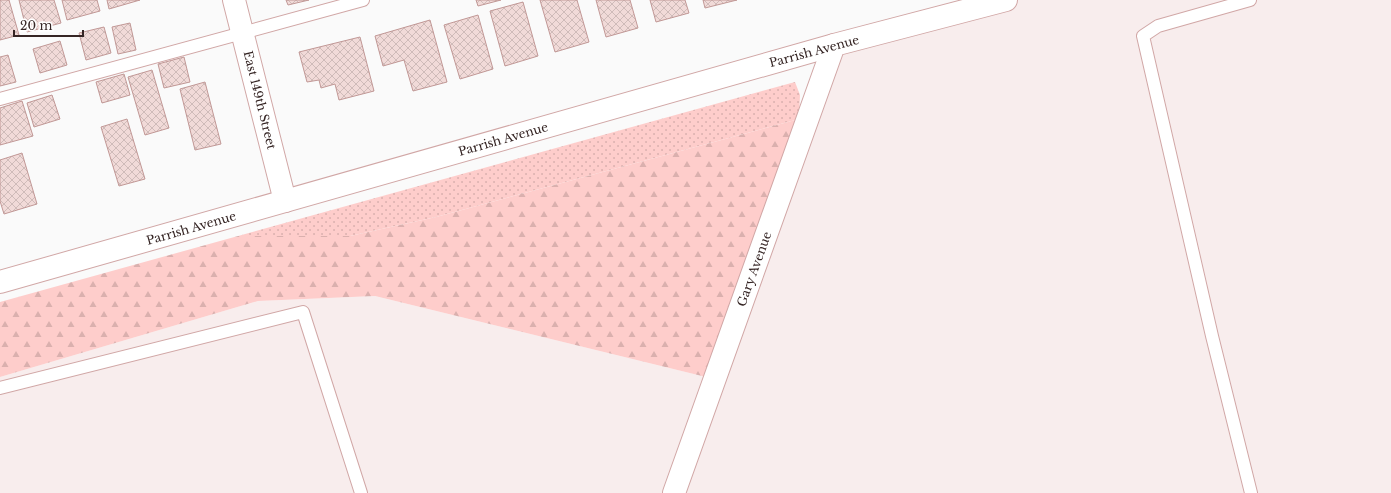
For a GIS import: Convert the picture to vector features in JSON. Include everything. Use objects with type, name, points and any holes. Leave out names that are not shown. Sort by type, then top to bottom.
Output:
[{"type":"street","name":"East 149th Street","points":[[234,0],[285,201]]},
{"type":"street","name":"Parrish Avenue","points":[[0,282],[834,45],[1006,0]]},
{"type":"street","name":"Gary Avenue","points":[[674,493],[834,45]]},
{"type":"lane","points":[[0,99],[363,0]]},
{"type":"lane","points":[[1250,0],[1158,26],[1143,36],[1212,336],[1251,493]]},
{"type":"lane","points":[[0,388],[303,312],[361,493]]},
{"type":"shaded area","points":[[1001,0],[1391,0],[1391,493],[675,493],[834,45]]},
{"type":"shaded area","points":[[375,296],[706,377],[664,493],[0,493],[0,377],[258,301]]},
{"type":"green space","points":[[795,82],[800,95],[799,119],[436,217],[350,236],[238,236]]},
{"type":"green space","points":[[799,119],[706,377],[375,296],[258,301],[0,377],[0,302],[238,236],[350,236],[436,217]]},
{"type":"building","points":[[0,0],[9,0],[19,35],[0,40]]},
{"type":"building","points":[[19,0],[54,0],[61,23],[27,32]]},
{"type":"building","points":[[62,0],[97,0],[100,11],[67,20]]},
{"type":"building","points":[[107,0],[140,0],[109,9]]},
{"type":"building","points":[[286,0],[309,0],[288,5]]},
{"type":"building","points":[[476,0],[501,0],[478,6]]},
{"type":"building","points":[[540,0],[577,0],[589,42],[555,52]]},
{"type":"building","points":[[596,0],[630,0],[638,28],[606,37]]},
{"type":"building","points":[[650,0],[685,0],[689,13],[656,22]]},
{"type":"building","points":[[703,0],[737,0],[705,8]]},
{"type":"building","points":[[523,2],[538,56],[505,66],[490,11]]},
{"type":"building","points":[[478,15],[493,69],[460,79],[444,25]]},
{"type":"building","points":[[430,20],[447,82],[413,91],[404,60],[383,66],[375,36]]},
{"type":"building","points":[[130,23],[136,50],[118,54],[112,27]]},
{"type":"building","points":[[104,27],[111,53],[86,60],[79,33]]},
{"type":"building","points":[[360,37],[374,91],[339,100],[335,84],[321,88],[319,80],[307,82],[299,52]]},
{"type":"building","points":[[60,41],[67,65],[40,73],[33,49]]},
{"type":"building","points":[[8,55],[16,82],[0,86],[0,57]]},
{"type":"building","points":[[184,57],[190,82],[164,88],[158,64]]},
{"type":"building","points":[[152,70],[169,128],[145,135],[128,77]]},
{"type":"building","points":[[124,74],[130,95],[102,103],[96,82]]},
{"type":"building","points":[[205,82],[221,144],[195,150],[180,89]]},
{"type":"building","points":[[52,95],[60,119],[34,127],[27,103]]},
{"type":"building","points":[[22,101],[33,136],[0,145],[0,108]]},
{"type":"building","points":[[127,119],[145,179],[119,186],[101,127]]},
{"type":"building","points":[[22,153],[37,204],[4,214],[0,201],[0,160]]}]
